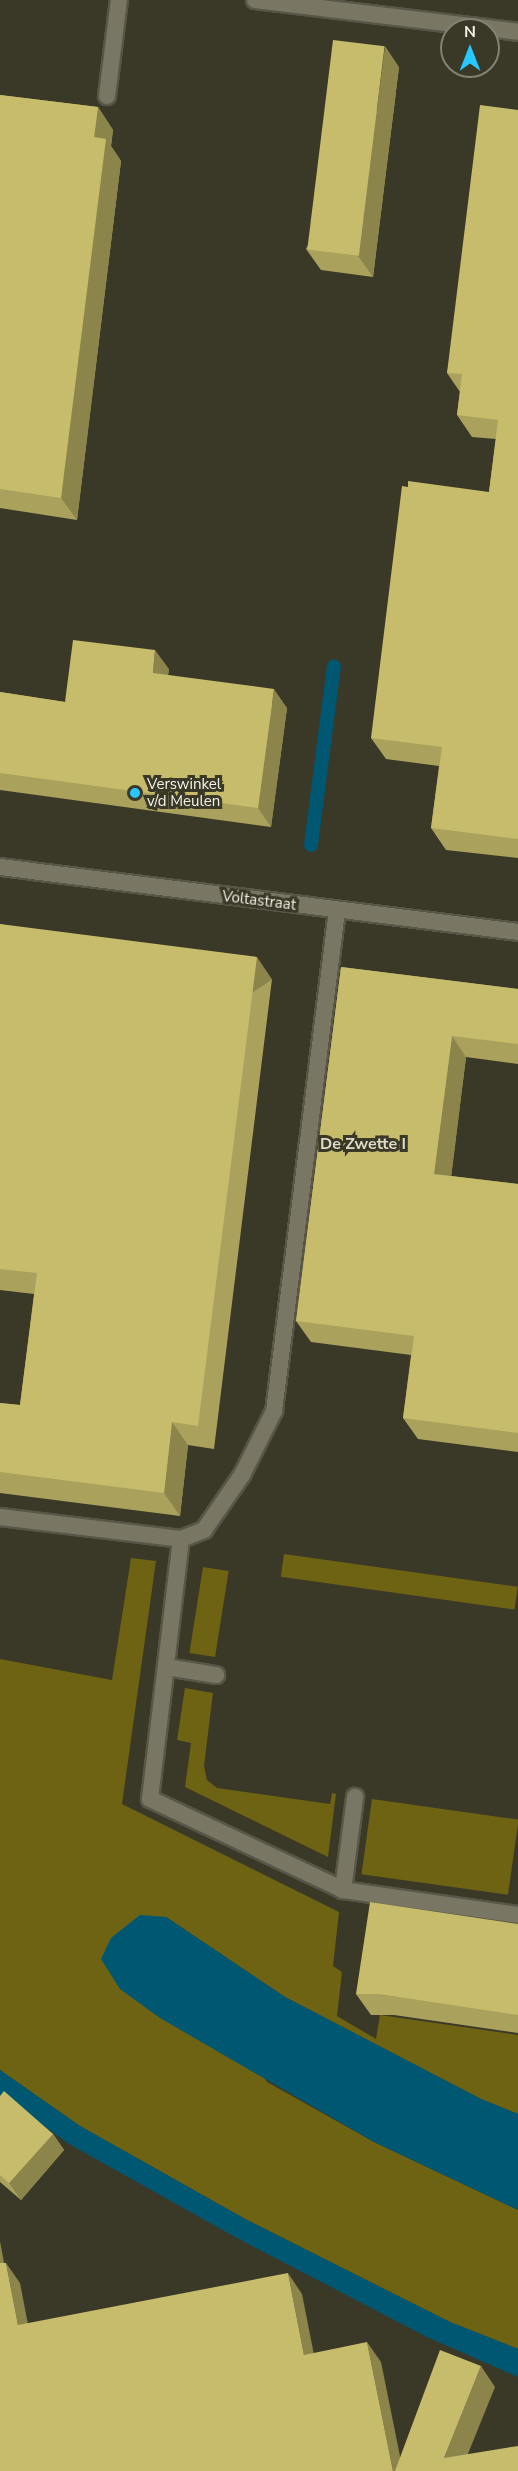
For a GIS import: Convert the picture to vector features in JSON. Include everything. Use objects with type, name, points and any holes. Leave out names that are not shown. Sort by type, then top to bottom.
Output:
[{"type":"street","points":[[107,96],[118,0]]},
{"type":"street","points":[[255,0],[518,33]]},
{"type":"street","name":"Voltastraat","points":[[0,867],[518,932]]},
{"type":"street","points":[[0,1517],[181,1539],[204,1530],[242,1475],[274,1411],[337,911]]},
{"type":"street","points":[[181,1539],[150,1799],[343,1890],[518,1915]]},
{"type":"street","points":[[166,1667],[216,1675]]},
{"type":"street","points":[[343,1890],[355,1797]]},
{"type":"shaded area","points":[[284,1554],[518,1587],[515,1610],[281,1577]]},
{"type":"shaded area","points":[[131,1558],[156,1561],[122,1804],[339,1912],[333,1966],[342,1972],[337,2016],[376,2039],[380,2015],[518,2035],[518,2114],[481,2099],[285,1997],[166,1917],[267,2082],[374,2142],[518,2210],[518,2349],[450,2322],[245,2219],[80,2126],[0,2070],[0,1659],[112,1680]]},
{"type":"shaded area","points":[[203,1567],[229,1571],[215,1657],[189,1653]]},
{"type":"shaded area","points":[[185,1688],[213,1693],[204,1766],[207,1780],[217,1788],[330,1804],[332,1793],[336,1794],[328,1857],[185,1787],[191,1743],[177,1740]]},
{"type":"shaded area","points":[[372,1799],[518,1820],[508,1895],[361,1874]]},
{"type":"water","points":[[140,1915],[166,1917],[285,1997],[481,2099],[518,2114],[518,2210],[374,2142],[160,2018],[120,1989],[101,1959],[111,1938]]},
{"type":"water","points":[[0,2070],[80,2126],[245,2219],[450,2322],[518,2349],[518,2377],[427,2337],[235,2237],[69,2144],[0,2095]]},
{"type":"building","points":[[333,40],[385,46],[359,256],[307,249]]},
{"type":"building","points":[[0,95],[98,107],[94,137],[106,139],[61,498],[0,489]]},
{"type":"building","points":[[480,105],[518,110],[518,839],[431,828],[442,747],[371,738],[402,486],[408,487],[408,481],[489,492],[498,420],[457,415],[462,374],[447,373]]},
{"type":"building","points":[[73,640],[155,650],[153,673],[274,689],[258,808],[0,773],[0,692],[65,702]]},
{"type":"building","points":[[0,924],[257,957],[198,1426],[172,1422],[164,1493],[0,1472],[0,1403],[20,1405],[37,1273],[0,1269]]},
{"type":"building","points":[[341,967],[518,989],[518,1044],[452,1036],[434,1174],[518,1184],[518,1433],[403,1418],[414,1336],[296,1321]]},
{"type":"building","points":[[370,1902],[518,1924],[518,2015],[379,1994],[356,1994]]},
{"type":"building","points":[[4,2091],[53,2134],[9,2183],[0,2175],[0,2096]]},
{"type":"building","points":[[0,2263],[6,2263],[18,2325],[288,2273],[304,2355],[367,2342],[393,2471],[0,2471]]},
{"type":"building","points":[[440,2350],[481,2366],[444,2458],[518,2446],[518,2471],[395,2471]]},
{"type":"waterway","points":[[311,845],[334,666]]},
{"type":"place","name":"Verswinkel v/d Meulen","points":[[135,793]]},
{"type":"district","name":"De Zwette I","points":[[363,1144]]}]
